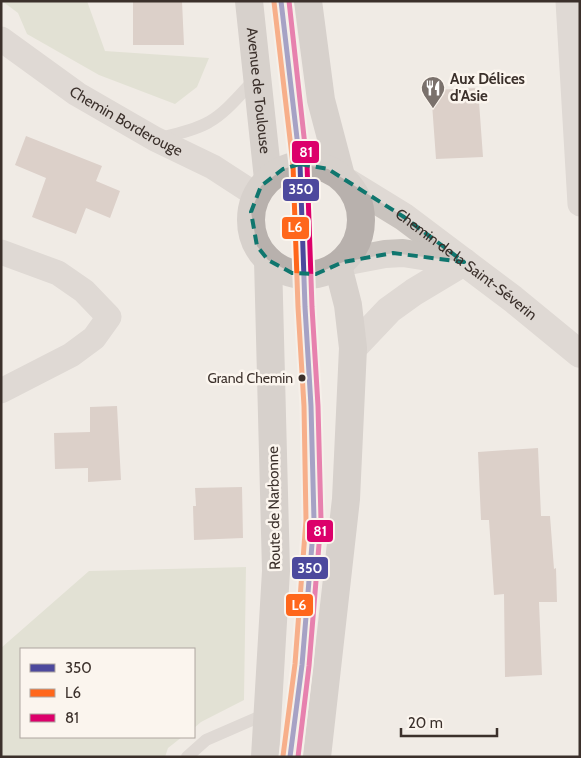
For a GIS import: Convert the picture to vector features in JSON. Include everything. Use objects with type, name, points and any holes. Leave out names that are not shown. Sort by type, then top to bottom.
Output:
[{"type":"main road","name":"Avenue de Toulouse","points":[[249,1],[257,77],[262,187],[251,212],[252,229],[257,246],[268,260]]},
{"type":"main road","points":[[268,260],[279,268],[292,273],[316,274],[340,264],[354,248],[360,234],[362,220],[359,203],[344,179],[321,100],[308,1]]},
{"type":"main road","points":[[262,187],[283,169],[300,164],[328,168],[344,179]]},
{"type":"main road","name":"Route de Narbonne","points":[[265,757],[276,571],[268,260]]},
{"type":"main road","points":[[317,757],[346,499],[353,348],[348,305],[340,264]]},
{"type":"street","points":[[568,1],[580,204]]},
{"type":"street","name":"Chemin Borderouge","points":[[1,39],[78,94],[155,139],[213,168],[262,187]]},
{"type":"street","name":"Chemin de la Saint-Séverin","points":[[344,179],[404,217],[513,299],[580,354]]},
{"type":"street","points":[[1,252],[58,273],[84,291],[109,317],[94,338],[71,355],[1,391]]},
{"type":"street","points":[[340,264],[385,254],[403,253],[464,262]]},
{"type":"street","points":[[353,348],[393,306],[464,262]]},
{"type":"lane","points":[[281,1],[300,164],[314,520],[302,664],[290,757]]},
{"type":"lane","points":[[155,139],[210,122],[257,77]]},
{"type":"lane","points":[[187,757],[206,740],[268,713]]},
{"type":"highlighted area","points":[[300,164],[328,169],[404,217],[464,262],[393,253],[343,262],[316,274],[292,273],[268,260],[257,246],[251,212],[261,186],[283,169]]},
{"type":"green space","points":[[2,1],[87,1],[105,51],[209,58],[197,87],[175,104],[99,75],[27,34],[18,13]]},
{"type":"green space","points":[[246,567],[244,700],[201,722],[195,727],[195,648],[20,648],[20,738],[181,738],[168,748],[165,757],[1,757],[1,648],[89,571]]},
{"type":"building","points":[[133,1],[182,1],[184,45],[133,45]]},
{"type":"building","points":[[478,88],[483,157],[436,159],[431,90]]},
{"type":"building","points":[[26,136],[102,166],[96,181],[120,191],[110,218],[86,208],[76,234],[32,217],[46,178],[15,165]]},
{"type":"building","points":[[117,406],[121,480],[88,482],[88,468],[55,469],[54,433],[90,432],[90,407]]},
{"type":"building","points":[[538,448],[541,516],[550,516],[554,569],[556,568],[557,602],[539,602],[542,675],[505,677],[504,594],[494,595],[489,520],[481,520],[478,452]]},
{"type":"building","points":[[242,487],[243,538],[194,540],[193,506],[196,506],[195,488]]},
{"type":"transit line","name":"350","points":[[281,1],[300,164],[314,520],[302,665],[290,757]]},
{"type":"transit line","name":"81","points":[[289,1],[307,164],[321,520],[309,666],[298,757]]},
{"type":"transit line","name":"L6","points":[[274,2],[293,165],[304,406],[306,520],[295,664],[283,756]]},
{"type":"place","name":"Aux Délices d'Asie","points":[[433,109]]},
{"type":"place","name":"Grand Chemin","points":[[302,378]]}]
